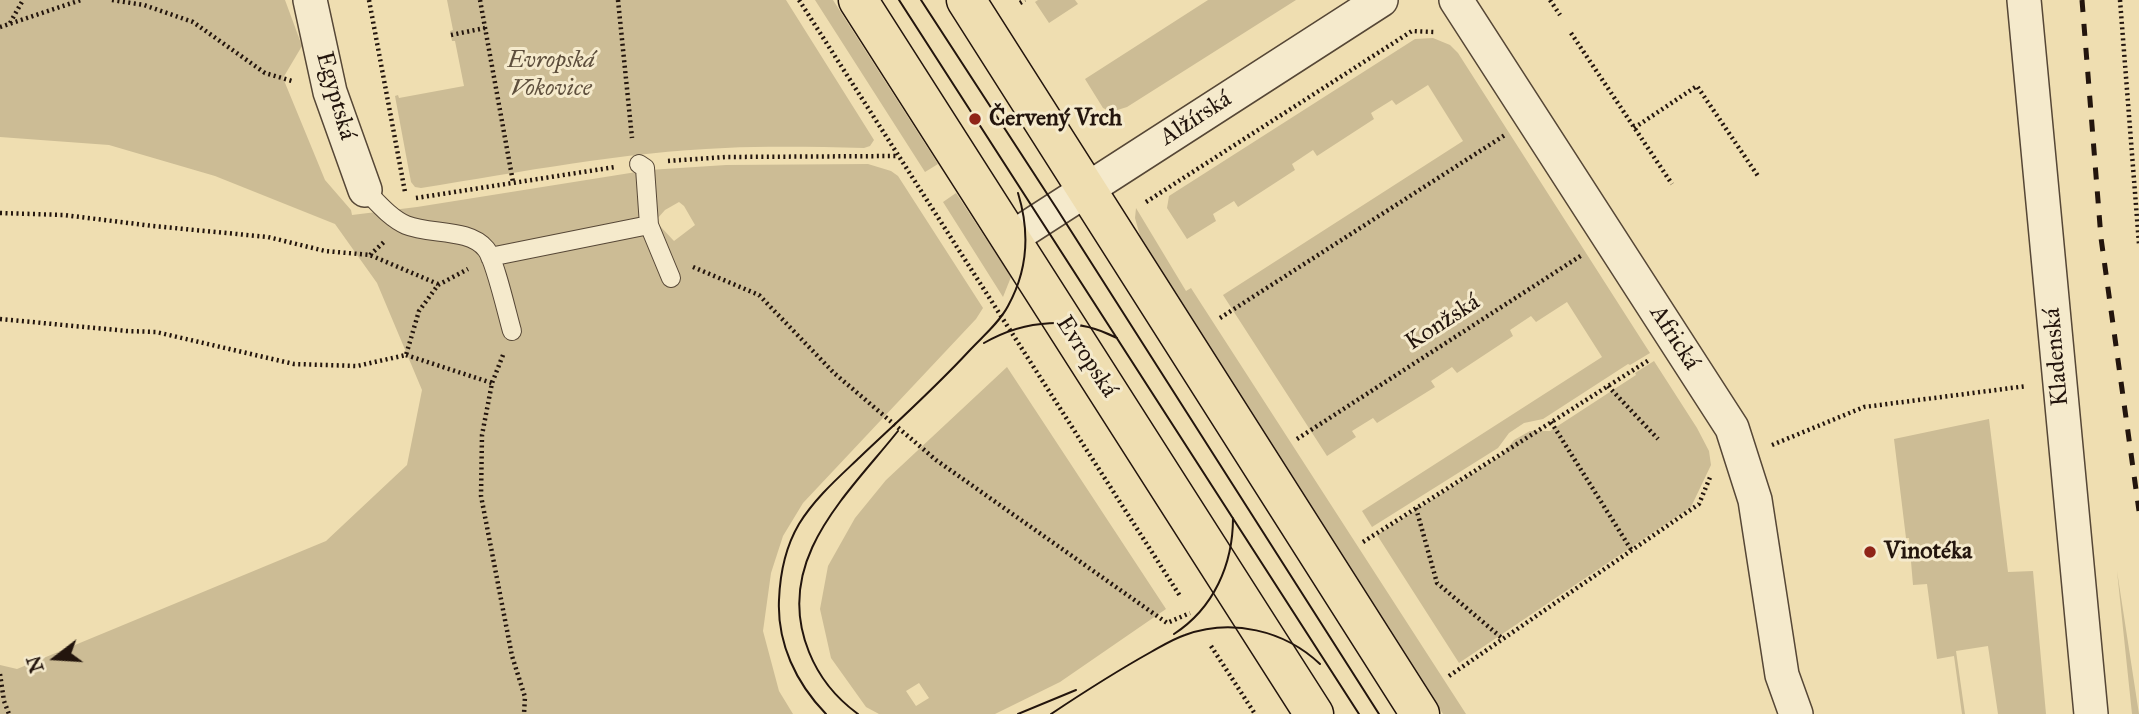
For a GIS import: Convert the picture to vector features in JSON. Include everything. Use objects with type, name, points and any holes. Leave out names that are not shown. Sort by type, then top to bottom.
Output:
[{"type":"main road","name":"Evropská","points":[[858,0],[1314,714]]},
{"type":"main road","points":[[966,0],[1420,714]]},
{"type":"street","name":"Egyptská","points":[[310,0],[330,92],[365,190]]},
{"type":"street","name":"Alžírská","points":[[1010,239],[1381,0]]},
{"type":"street","name":"Africká","points":[[1456,0],[1677,343],[1737,443],[1755,500],[1782,675],[1796,714]]},
{"type":"street","name":"Kladenská","points":[[2024,0],[2091,714]]},
{"type":"lane","points":[[636,157],[645,168],[649,225],[671,278]]},
{"type":"lane","points":[[365,190],[403,224],[425,231],[472,237],[487,250],[512,331]]},
{"type":"lane","points":[[490,257],[649,225]]},
{"type":"path","points":[[9,24],[23,0]]},
{"type":"path","points":[[0,27],[81,0]]},
{"type":"path","points":[[112,0],[144,5],[193,22],[265,73],[330,92]]},
{"type":"path","points":[[369,0],[407,200],[403,224]]},
{"type":"path","points":[[480,0],[513,182]]},
{"type":"path","points":[[618,0],[636,157]]},
{"type":"path","points":[[799,0],[1180,596]]},
{"type":"path","points":[[1020,4],[1025,0]]},
{"type":"path","points":[[1550,0],[1560,15]]},
{"type":"path","points":[[2120,0],[2139,244]]},
{"type":"path","points":[[451,35],[485,28]]},
{"type":"path","points":[[1146,202],[1412,31],[1432,30],[1439,34]]},
{"type":"path","points":[[1571,33],[1672,184]]},
{"type":"path","points":[[1634,128],[1697,86],[1758,176]]},
{"type":"path","points":[[1220,318],[1532,118]]},
{"type":"path","points":[[0,213],[64,215],[268,237],[325,251],[370,255],[439,285]]},
{"type":"path","name":"Konžská","points":[[1297,439],[1609,237]]},
{"type":"path","points":[[660,253],[759,295],[834,373],[936,460],[1167,623],[1190,613]]},
{"type":"path","points":[[406,355],[419,311],[439,285],[490,257]]},
{"type":"path","points":[[0,318],[127,331],[156,331],[293,364],[357,366],[406,355],[492,383]]},
{"type":"path","points":[[512,331],[492,383],[482,435],[481,496],[512,656],[525,697],[524,714]]},
{"type":"path","points":[[1363,542],[1677,343]]},
{"type":"path","points":[[1449,676],[1699,505],[1737,443],[1864,407],[2060,383]]},
{"type":"path","points":[[1608,386],[1658,439]]},
{"type":"path","points":[[1551,422],[1632,551]]},
{"type":"path","points":[[1416,508],[1437,583],[1503,639]]},
{"type":"path","points":[[1211,646],[1255,714]]},
{"type":"path","points":[[0,674],[9,714]]},
{"type":"green space","points":[[0,0],[285,0],[302,46],[283,78],[325,180],[351,210],[352,215],[649,170],[726,165],[868,164],[898,176],[983,308],[976,319],[803,503],[783,536],[771,573],[763,631],[779,691],[793,714],[0,714],[0,665],[17,669],[326,541],[407,465],[422,390],[377,283],[335,224],[215,176],[109,145],[0,137]],"holes":[[[679,202],[695,225],[674,241],[657,219],[665,210]]]},
{"type":"green space","name":"Evropská Vokovice","points":[[447,0],[786,0],[874,140],[870,146],[864,148],[742,147],[687,150],[415,187],[411,182],[395,96],[398,95],[399,98],[464,86],[455,41],[452,41],[450,31],[453,30]]},
{"type":"green space","points":[[815,0],[833,0],[938,164],[925,172]]},
{"type":"green space","points":[[1075,0],[1078,4],[1049,23],[1035,2]]},
{"type":"green space","points":[[1208,0],[1296,0],[1127,107],[1111,112],[1103,108],[1085,79]]},
{"type":"green space","points":[[1433,38],[1450,45],[1458,53],[1650,353],[1628,364],[1543,419],[1524,423],[1509,433],[1498,448],[1372,527],[1362,511],[1602,357],[1567,302],[1536,322],[1531,316],[1510,330],[1513,336],[1457,373],[1452,367],[1431,381],[1435,387],[1377,423],[1373,418],[1352,431],[1356,437],[1327,456],[1223,295],[1463,141],[1428,85],[1396,105],[1392,100],[1371,113],[1374,119],[1317,156],[1313,150],[1292,164],[1295,170],[1238,207],[1234,201],[1213,214],[1216,221],[1187,239],[1167,208],[1169,196],[1415,39]]},
{"type":"green space","points":[[956,193],[1011,277],[1003,297],[943,202]]},
{"type":"green space","points":[[1136,208],[1186,291],[1191,288],[1466,714],[1443,714],[1142,243],[1135,218]]},
{"type":"green space","points":[[1654,361],[1709,451],[1711,465],[1691,507],[1459,663],[1377,535],[1502,455],[1514,440],[1530,431],[1550,431]]},
{"type":"green space","points":[[1007,367],[1166,609],[1060,682],[995,714],[879,714],[866,707],[831,658],[820,609],[828,566],[855,518],[886,480]],"holes":[[[919,683],[929,698],[916,706],[906,691]]]},
{"type":"green space","points":[[1989,419],[2008,572],[2033,571],[2046,714],[1998,714],[1988,646],[1956,651],[1965,714],[1962,714],[1954,656],[1937,659],[1927,584],[1913,585],[1894,439]]},
{"type":"green space","points":[[2117,571],[2139,714],[2132,714]]},
{"type":"tram line","points":[[899,0],[1359,714]]},
{"type":"tram line","points":[[921,0],[1379,714]]},
{"type":"tram line","points":[[826,714],[797,676],[781,632],[779,616],[782,570],[791,542],[805,515],[827,489],[943,378],[1004,312],[1020,279],[1025,251],[1024,222],[1018,193]]},
{"type":"tram line","points":[[984,343],[1016,329],[1050,323],[1084,326],[1117,338]]},
{"type":"tram line","points":[[858,714],[829,686],[813,661],[800,619],[800,588],[807,559],[820,531],[857,480],[898,431]]},
{"type":"tram line","points":[[1174,634],[1200,611],[1218,584],[1229,552],[1233,518]]},
{"type":"tram line","points":[[1051,714],[1163,645],[1203,630],[1238,628],[1274,635],[1306,652],[1320,664]]},
{"type":"tram line","points":[[1018,714],[1076,690]]},
{"type":"railway","points":[[2082,0],[2101,238],[2139,511]]},
{"type":"place","name":"Červený Vrch","points":[[975,119]]},
{"type":"place","name":"Vinotéka","points":[[1870,552]]}]
